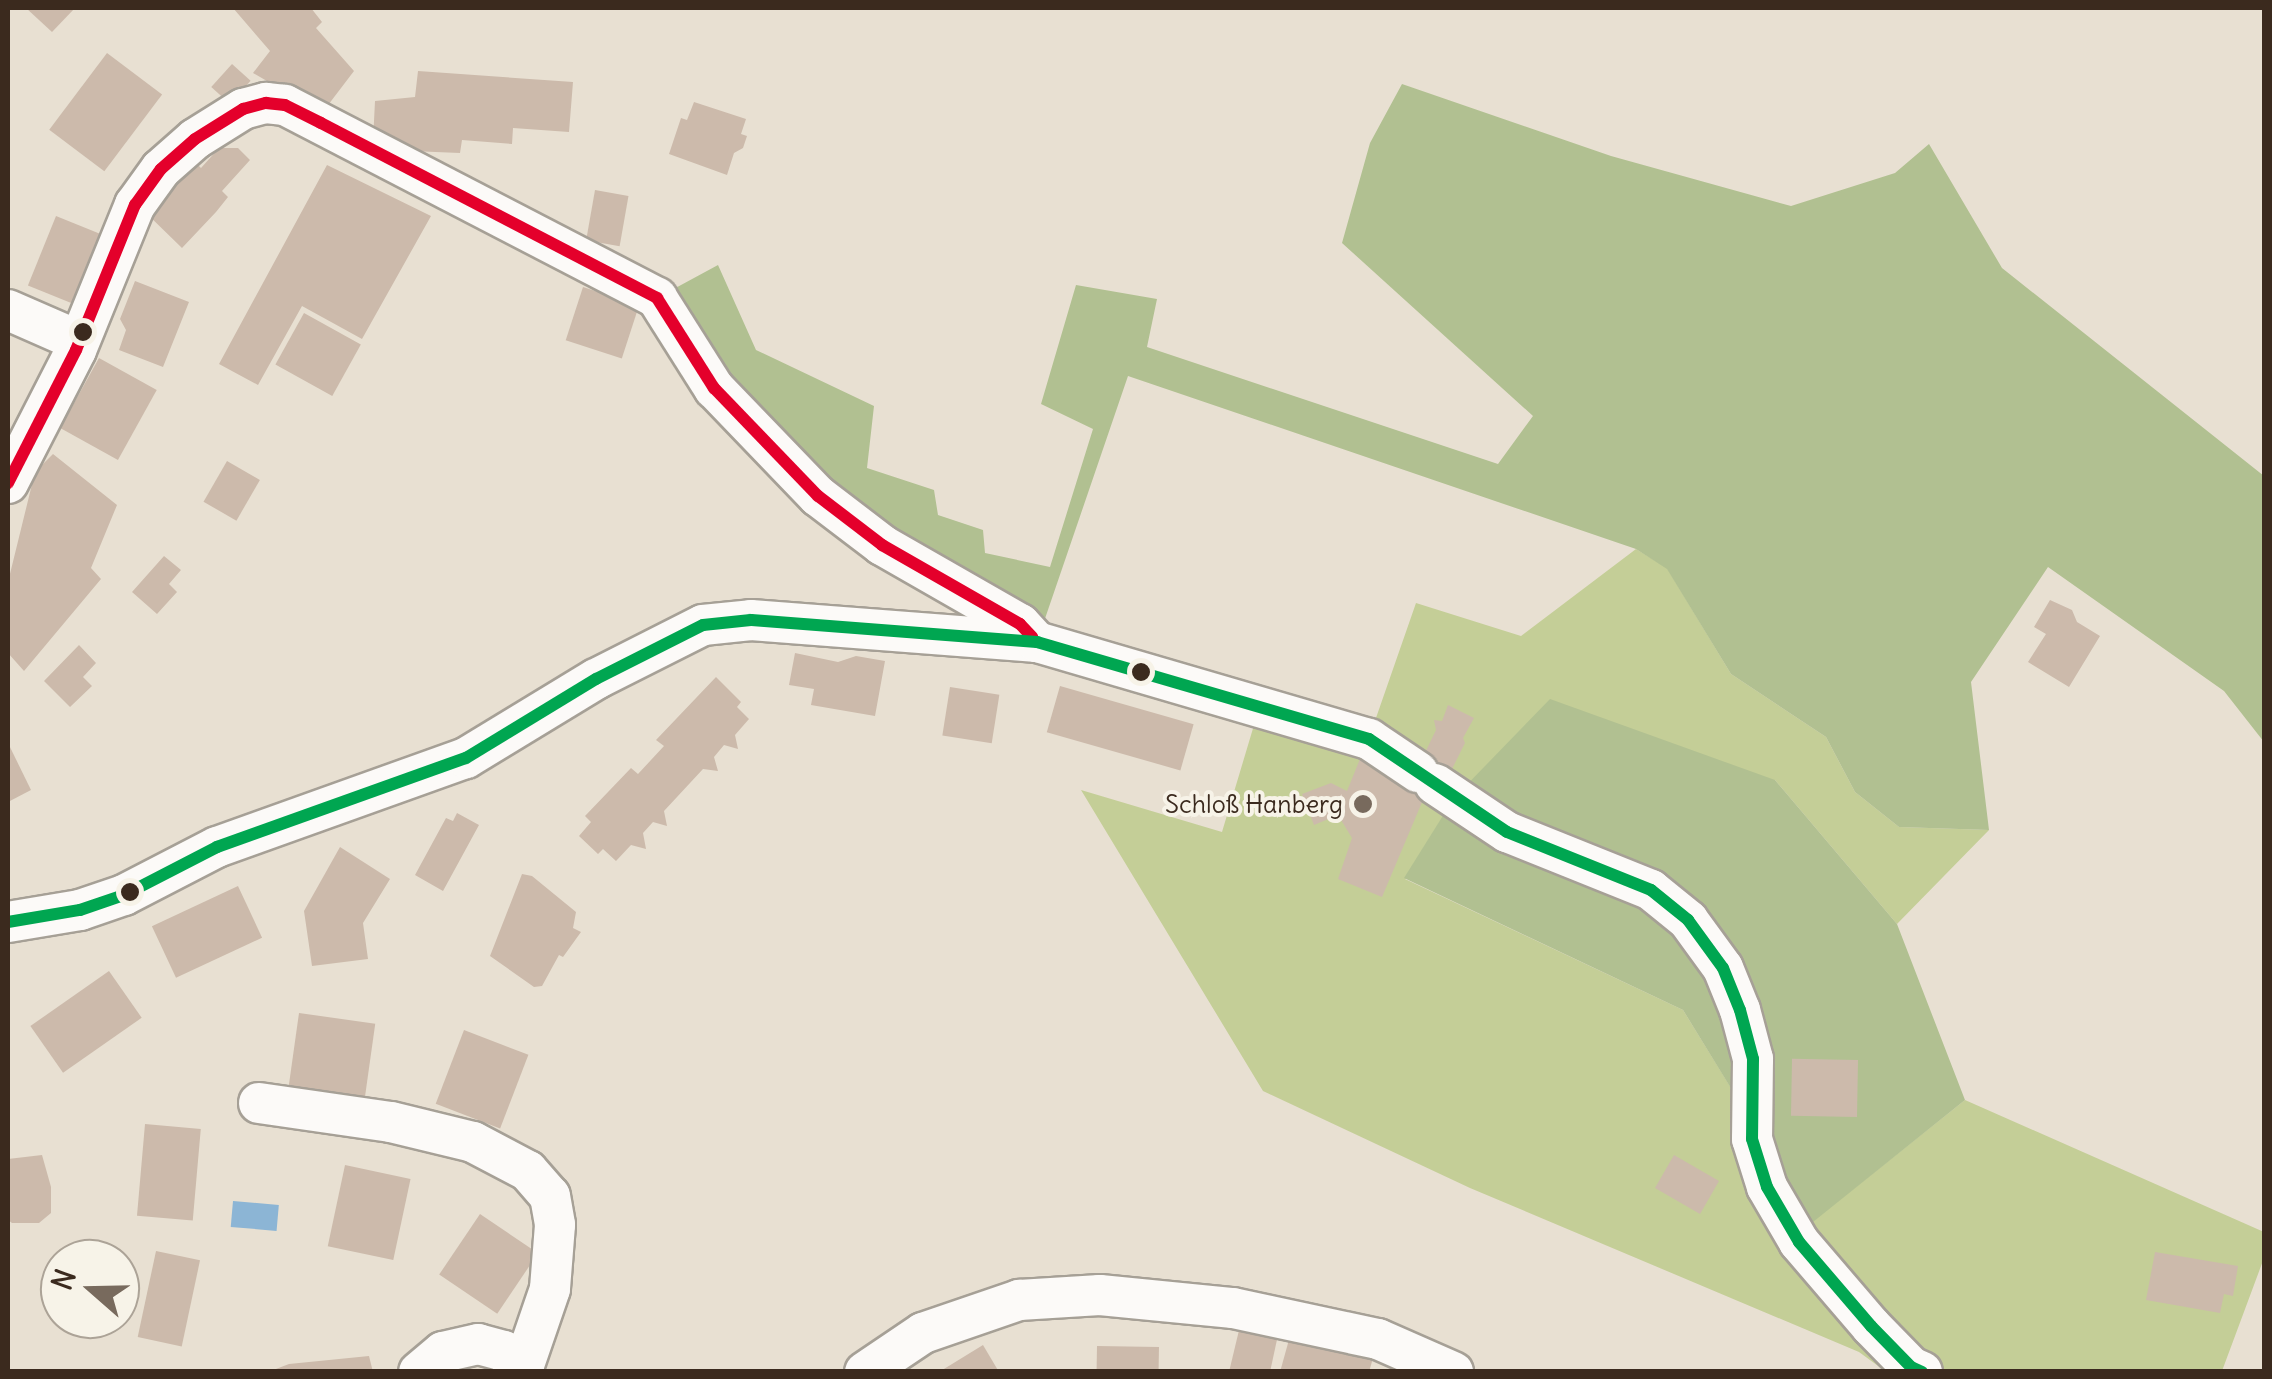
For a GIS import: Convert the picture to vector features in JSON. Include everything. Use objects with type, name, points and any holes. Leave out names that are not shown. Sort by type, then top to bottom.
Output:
[{"type":"street","points":[[8,483],[80,341],[135,206],[161,168],[196,139],[243,109],[266,102],[285,106],[657,298],[714,388],[818,496],[882,545],[1020,624],[1036,642]]},
{"type":"street","points":[[8,310],[80,341]]},
{"type":"street","points":[[8,922],[80,910],[124,895],[217,847],[466,758],[625,663],[703,625],[751,620],[1036,642],[1369,739],[1507,832],[1651,890],[1688,920],[1723,968],[1740,1010],[1753,1059],[1752,1140],[1767,1186],[1811,1256],[1871,1326],[1911,1367],[1922,1372]]},
{"type":"street","points":[[258,1104],[391,1122],[474,1142],[528,1171],[550,1196],[555,1225],[550,1289],[524,1370],[504,1351],[478,1344],[443,1352],[419,1372]]},
{"type":"street","points":[[866,1372],[923,1334],[1018,1300],[1100,1295],[1234,1308],[1360,1335],[1453,1372]]},
{"type":"green space","points":[[1402,84],[1611,156],[1791,206],[1895,173],[1929,144],[2002,268],[2264,476],[2264,742],[2224,691],[2048,567],[1971,682],[1989,830],[1899,827],[1855,792],[1826,737],[1731,674],[1667,569],[1636,549],[1128,376],[1037,642],[882,545],[657,298],[718,265],[756,350],[874,406],[867,468],[934,490],[938,515],[983,530],[985,553],[1050,567],[1093,429],[1041,404],[1076,285],[1157,299],[1147,347],[1498,464],[1533,416],[1342,243],[1370,143]]},
{"type":"green space","points":[[1636,549],[1667,568],[1731,674],[1826,737],[1855,792],[1899,827],[1989,830],[1897,924],[1775,780],[1405,879],[1683,1010],[1813,1221],[1965,1100],[2264,1232],[2264,1258],[2222,1371],[1885,1371],[1859,1352],[1470,1188],[1263,1091],[1081,790],[1222,832],[1260,705],[1369,738],[1416,603],[1521,636]]},
{"type":"green space","points":[[1550,699],[1775,780],[1897,924],[1965,1100],[1813,1222],[1683,1010],[1404,878],[1454,798]]},
{"type":"water","points":[[233,1201],[279,1205],[277,1231],[231,1227]]},
{"type":"building","points":[[26,8],[75,8],[52,32]]},
{"type":"building","points":[[233,8],[311,8],[322,22],[316,28],[354,71],[322,113],[253,73],[270,51]]},
{"type":"building","points":[[107,53],[162,95],[104,171],[49,130]]},
{"type":"building","points":[[232,64],[251,81],[230,104],[211,87]]},
{"type":"building","points":[[418,71],[573,82],[569,132],[513,128],[512,144],[462,140],[460,153],[411,151],[373,141],[375,101],[415,97]]},
{"type":"building","points":[[694,102],[746,119],[741,134],[747,136],[743,148],[734,153],[727,175],[669,154],[681,118],[687,120]]},
{"type":"building","points":[[219,148],[238,148],[250,160],[222,191],[228,197],[182,248],[143,210],[194,161],[201,168]]},
{"type":"building","points":[[327,165],[431,216],[362,339],[302,306],[258,385],[219,364]]},
{"type":"building","points":[[595,190],[628,196],[620,246],[586,240]]},
{"type":"building","points":[[56,216],[101,234],[72,304],[28,286]]},
{"type":"building","points":[[135,281],[189,302],[163,367],[119,350],[126,330],[120,319]]},
{"type":"building","points":[[583,287],[639,305],[622,358],[566,340]]},
{"type":"building","points":[[304,313],[361,345],[332,396],[275,365]]},
{"type":"building","points":[[99,358],[157,390],[118,460],[60,428]]},
{"type":"building","points":[[53,454],[117,505],[91,568],[101,579],[24,671],[8,653],[8,582],[35,472]]},
{"type":"building","points":[[227,461],[260,480],[236,521],[204,502]]},
{"type":"building","points":[[164,556],[181,570],[169,584],[177,592],[157,614],[132,592]]},
{"type":"building","points":[[2050,600],[2072,610],[2077,622],[2100,636],[2069,687],[2028,662],[2046,634],[2034,627]]},
{"type":"building","points":[[79,645],[96,663],[83,677],[92,686],[70,707],[44,681]]},
{"type":"building","points":[[795,653],[838,662],[856,656],[885,661],[875,716],[811,705],[814,689],[789,685]]},
{"type":"building","points":[[716,677],[741,702],[737,707],[749,719],[735,735],[738,749],[724,745],[714,757],[718,771],[703,769],[664,811],[667,826],[653,822],[643,833],[646,849],[631,845],[616,861],[603,849],[598,854],[579,836],[591,822],[585,816],[631,768],[638,774],[664,746],[656,740]]},
{"type":"building","points":[[1060,686],[1194,724],[1180,770],[1047,732]]},
{"type":"building","points":[[950,687],[999,695],[992,743],[942,735]]},
{"type":"building","name":"Schloß Hanberg","points":[[1448,705],[1474,718],[1447,779],[1428,788],[1382,897],[1338,879],[1352,838],[1338,815],[1314,825],[1302,794],[1331,783],[1347,791],[1360,759],[1376,765],[1421,761],[1436,730],[1434,720],[1442,721]]},
{"type":"building","points":[[8,743],[31,790],[8,802]]},
{"type":"building","points":[[457,813],[479,825],[443,891],[415,875],[446,818],[453,821]]},
{"type":"building","points":[[340,847],[390,879],[363,923],[368,959],[312,966],[304,911]]},
{"type":"building","points":[[522,874],[532,876],[576,912],[573,928],[581,932],[563,957],[559,955],[542,986],[534,987],[490,956]]},
{"type":"building","points":[[238,886],[262,938],[176,978],[152,926]]},
{"type":"building","points":[[109,971],[142,1018],[63,1073],[30,1026]]},
{"type":"building","points":[[299,1013],[375,1024],[365,1098],[289,1087]]},
{"type":"building","points":[[464,1030],[528,1055],[500,1128],[436,1104]]},
{"type":"building","points":[[1792,1059],[1858,1060],[1857,1117],[1791,1116]]},
{"type":"building","points":[[145,1124],[201,1129],[193,1221],[137,1216]]},
{"type":"building","points":[[42,1155],[51,1187],[51,1213],[39,1223],[12,1223],[8,1220],[8,1159]]},
{"type":"building","points":[[1674,1155],[1719,1181],[1700,1214],[1655,1188]]},
{"type":"building","points":[[345,1165],[411,1179],[393,1260],[328,1246]]},
{"type":"building","points":[[480,1214],[538,1253],[497,1314],[439,1275]]},
{"type":"building","points":[[156,1251],[200,1260],[182,1346],[140,1338]]},
{"type":"building","points":[[2155,1252],[2238,1266],[2233,1296],[2224,1294],[2220,1313],[2146,1300]]},
{"type":"building","points":[[1240,1326],[1278,1335],[1270,1372],[1229,1372]]},
{"type":"building","points":[[1290,1336],[1373,1358],[1369,1372],[1280,1372]]},
{"type":"building","points":[[983,1345],[999,1372],[939,1372]]},
{"type":"building","points":[[1097,1346],[1159,1347],[1159,1372],[1097,1372]]},
{"type":"building","points":[[369,1356],[373,1372],[268,1372],[289,1364]]},
{"type":"transit line","points":[[8,483],[76,350],[135,205],[161,169],[195,139],[243,109],[266,103],[285,105],[657,298],[714,388],[818,496],[882,545],[1020,624],[1032,637]]},
{"type":"transit line","points":[[8,922],[80,910],[124,895],[217,847],[466,758],[596,679],[703,625],[751,620],[1037,642],[1369,739],[1507,832],[1651,890],[1688,920],[1723,968],[1740,1010],[1753,1059],[1752,1139],[1767,1187],[1799,1242],[1871,1326],[1911,1367],[1922,1372]]},
{"type":"place","name":"Schloß Hanberg","points":[[1363,804]]}]
